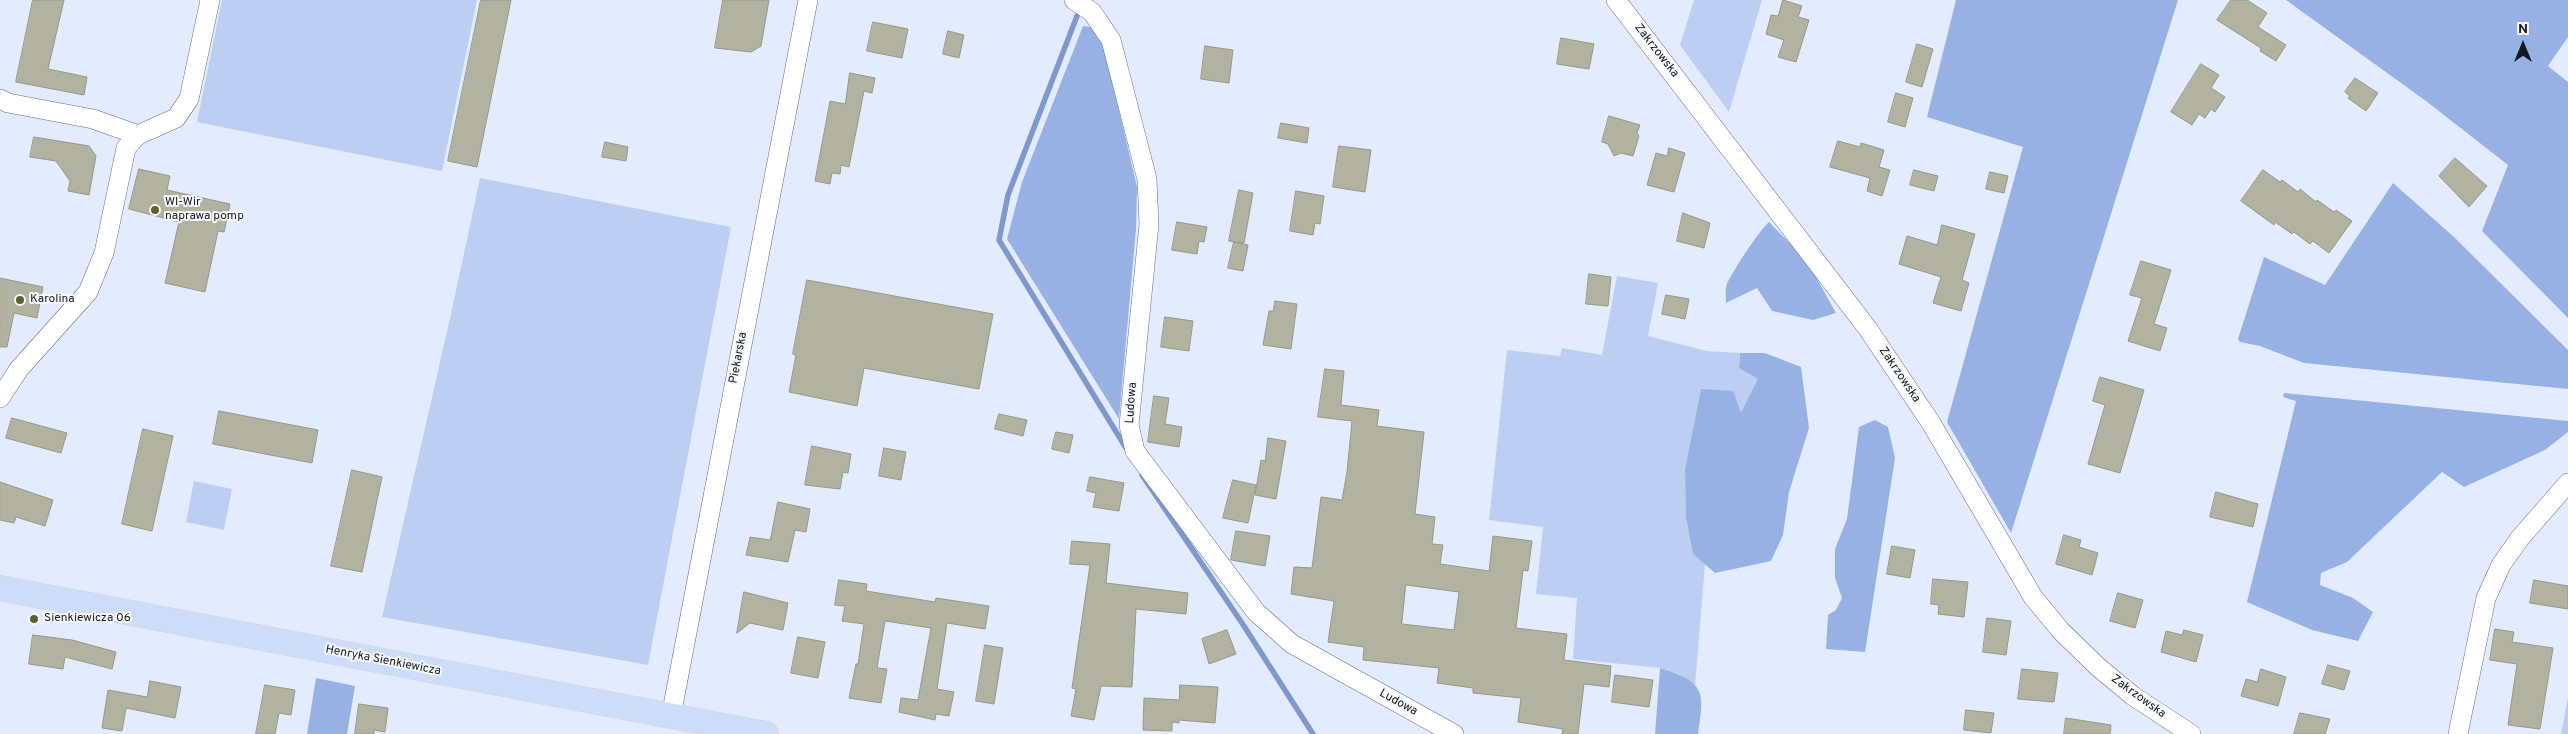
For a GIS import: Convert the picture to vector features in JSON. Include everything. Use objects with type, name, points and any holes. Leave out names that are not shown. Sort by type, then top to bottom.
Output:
[{"type":"main road","name":"Henryka Sienkiewicza","points":[[0,588],[766,734]]},
{"type":"street","points":[[0,398],[19,369],[88,292],[104,253],[126,148],[138,135],[176,118],[190,99],[210,0]]},
{"type":"street","name":"Piekarska","points":[[671,716],[808,0]]},
{"type":"street","name":"Ludowa","points":[[1074,0],[1092,12],[1110,40],[1146,179],[1149,224],[1129,426],[1135,451],[1256,612],[1292,644],[1454,734]]},
{"type":"street","name":"Zakrzowska","points":[[1616,0],[1868,329],[1931,423],[2033,597],[2061,631],[2098,668],[2133,696],[2191,734]]},
{"type":"street","points":[[0,99],[8,104],[93,119],[138,135]]},
{"type":"street","points":[[2458,734],[2486,598],[2501,565],[2520,538],[2568,483]]},
{"type":"shaded area","points":[[222,0],[477,0],[442,171],[197,122]]},
{"type":"shaded area","points":[[1694,0],[1762,0],[1729,112],[1680,45]]},
{"type":"shaded area","points":[[1956,0],[2178,0],[2011,533],[1947,422],[2023,147],[1927,117]]},
{"type":"shaded area","points":[[2286,0],[2568,0],[2568,37],[2548,66],[2568,82],[2568,318],[2482,231],[2508,165],[2426,101]]},
{"type":"shaded area","points":[[1083,26],[1091,27],[1104,47],[1137,187],[1136,229],[1119,419],[1007,239],[1022,182]]},
{"type":"shaded area","points":[[480,178],[731,227],[648,665],[382,617]]},
{"type":"shaded area","points":[[2393,183],[2454,237],[2568,350],[2568,389],[2304,363],[2260,346],[2240,342],[2238,339],[2264,257],[2325,285]]},
{"type":"shaded area","points":[[1769,222],[1807,261],[1836,313],[1813,320],[1772,311],[1757,288],[1726,303],[1726,288],[1730,278],[1753,242]]},
{"type":"shaded area","points":[[1617,276],[1658,283],[1648,336],[1707,351],[1740,353],[1739,368],[1759,379],[1741,413],[1701,390],[1685,469],[1686,518],[1693,554],[1705,564],[1695,686],[1679,674],[1660,668],[1573,659],[1577,598],[1536,594],[1543,527],[1489,520],[1507,350],[1560,356],[1562,348],[1602,355]]},
{"type":"shaded area","points":[[1740,353],[1765,353],[1801,367],[1809,428],[1789,492],[1783,535],[1771,561],[1715,573],[1693,554],[1686,518],[1685,469],[1701,389],[1733,391],[1741,413],[1758,379],[1739,368]]},
{"type":"shaded area","points":[[2284,393],[2568,421],[2568,432],[2545,450],[2464,487],[2442,472],[2347,562],[2321,573],[2320,585],[2353,598],[2373,612],[2358,641],[2312,630],[2247,602],[2296,401],[2283,397]]},
{"type":"shaded area","points":[[1875,420],[1888,427],[1895,458],[1865,652],[1826,649],[1828,615],[1836,610],[1842,598],[1835,578],[1835,549],[1847,519],[1859,427]]},
{"type":"shaded area","points":[[194,481],[232,489],[224,530],[186,522]]},
{"type":"shaded area","points":[[1660,668],[1686,678],[1698,690],[1701,698],[1701,708],[1698,734],[1655,734]]},
{"type":"shaded area","points":[[316,678],[355,686],[347,734],[307,734]]},
{"type":"shaded area","points":[[2568,698],[2568,734],[2561,734]]},
{"type":"building","points":[[33,0],[64,0],[48,69],[87,77],[84,95],[16,82]]},
{"type":"building","points":[[481,0],[511,0],[477,167],[448,161]]},
{"type":"building","points":[[723,0],[769,0],[761,46],[751,52],[715,48]]},
{"type":"building","points":[[1783,0],[1802,6],[1798,17],[1809,20],[1796,62],[1778,57],[1784,40],[1766,34],[1771,15],[1778,16]]},
{"type":"building","points":[[2231,0],[2247,0],[2267,13],[2258,27],[2286,45],[2276,61],[2260,51],[2261,48],[2217,20]]},
{"type":"building","points":[[873,22],[908,29],[902,58],[867,51]]},
{"type":"building","points":[[948,31],[964,35],[959,58],[943,54]]},
{"type":"building","points":[[1561,38],[1594,44],[1589,69],[1557,64]]},
{"type":"building","points":[[1917,44],[1933,49],[1922,87],[1906,82]]},
{"type":"building","points":[[1205,46],[1233,50],[1229,83],[1201,79]]},
{"type":"building","points":[[2201,64],[2219,75],[2211,88],[2225,97],[2215,112],[2211,109],[2205,118],[2199,114],[2192,125],[2171,112]]},
{"type":"building","points":[[850,73],[875,78],[872,93],[864,91],[849,167],[841,165],[840,174],[832,173],[830,184],[815,181],[830,101],[845,104]]},
{"type":"building","points":[[2355,78],[2378,93],[2366,111],[2348,98],[2350,96],[2345,92]]},
{"type":"building","points":[[1896,93],[1913,98],[1905,127],[1888,122]]},
{"type":"building","points":[[1609,116],[1640,125],[1633,156],[1621,153],[1614,156],[1608,144],[1602,142]]},
{"type":"building","points":[[1281,123],[1309,128],[1307,143],[1278,138]]},
{"type":"building","points":[[34,137],[89,146],[96,156],[89,195],[68,191],[70,181],[56,161],[30,157]]},
{"type":"building","points":[[1838,141],[1860,147],[1861,143],[1884,150],[1879,167],[1890,170],[1882,196],[1867,191],[1870,178],[1830,167]]},
{"type":"building","points":[[605,142],[628,147],[626,161],[602,157]]},
{"type":"building","points":[[1339,146],[1371,150],[1365,192],[1333,187]]},
{"type":"building","points":[[1669,148],[1685,153],[1674,192],[1647,185],[1656,153],[1667,156]]},
{"type":"building","points":[[2455,158],[2487,186],[2469,207],[2439,176]]},
{"type":"building","points":[[139,169],[170,176],[167,190],[230,204],[224,232],[218,231],[205,292],[165,283],[179,222],[129,209]]},
{"type":"building","points":[[1914,170],[1938,176],[1934,191],[1910,185]]},
{"type":"building","points":[[2263,170],[2280,182],[2282,180],[2298,192],[2300,189],[2316,202],[2317,200],[2334,212],[2336,210],[2352,221],[2329,253],[2313,241],[2310,244],[2294,232],[2292,234],[2275,222],[2274,225],[2241,201]]},
{"type":"building","points":[[1990,172],[2008,176],[2004,193],[1986,189]]},
{"type":"building","points":[[1239,190],[1253,193],[1244,243],[1229,241]]},
{"type":"building","points":[[1296,191],[1324,196],[1320,224],[1315,223],[1313,235],[1290,231]]},
{"type":"building","points":[[1683,213],[1710,223],[1704,248],[1677,241]]},
{"type":"building","points":[[1177,222],[1207,227],[1204,242],[1199,241],[1197,254],[1172,250]]},
{"type":"building","points":[[1942,225],[1975,234],[1962,280],[1969,283],[1961,311],[1933,303],[1941,277],[1899,264],[1907,236],[1937,245]]},
{"type":"building","points":[[1234,242],[1248,245],[1243,271],[1228,268]]},
{"type":"building","points":[[2141,261],[2171,270],[2154,324],[2167,328],[2160,351],[2128,341],[2142,298],[2130,295]]},
{"type":"building","points":[[1589,274],[1611,277],[1608,306],[1586,304]]},
{"type":"building","name":"Karolina","points":[[0,278],[43,287],[37,318],[14,313],[7,347],[0,347]]},
{"type":"building","points":[[807,280],[993,314],[979,389],[864,368],[857,406],[789,392],[796,355],[793,354]]},
{"type":"building","points":[[1666,295],[1689,299],[1685,319],[1662,314]]},
{"type":"building","points":[[1275,301],[1297,304],[1291,349],[1263,345],[1269,311],[1273,311]]},
{"type":"building","points":[[1165,317],[1193,321],[1189,351],[1161,347]]},
{"type":"building","points":[[1325,369],[1344,371],[1341,405],[1379,410],[1377,426],[1424,432],[1415,514],[1435,517],[1432,544],[1443,545],[1440,564],[1489,571],[1493,536],[1532,541],[1528,571],[1523,570],[1516,628],[1567,634],[1564,660],[1611,666],[1609,687],[1584,684],[1578,734],[1562,734],[1563,729],[1518,722],[1521,698],[1473,693],[1473,688],[1437,683],[1439,668],[1363,660],[1364,647],[1328,642],[1334,601],[1291,594],[1294,567],[1312,568],[1321,497],[1342,500],[1347,472],[1352,421],[1318,417]],"holes":[[[1406,585],[1459,592],[1454,630],[1402,624]]]},
{"type":"building","points":[[2100,377],[2144,390],[2120,473],[2088,464],[2105,405],[2093,401]]},
{"type":"building","points":[[1154,396],[1169,398],[1165,424],[1182,427],[1179,447],[1148,442]]},
{"type":"building","points":[[219,411],[318,430],[312,463],[213,444]]},
{"type":"building","points":[[999,414],[1027,420],[1023,436],[995,429]]},
{"type":"building","points":[[12,418],[67,433],[61,453],[6,438]]},
{"type":"building","points":[[143,429],[173,436],[152,531],[122,524]]},
{"type":"building","points":[[1056,432],[1073,435],[1069,453],[1052,449]]},
{"type":"building","points":[[1268,438],[1286,441],[1276,499],[1255,495],[1261,460],[1265,461]]},
{"type":"building","points":[[812,446],[851,454],[848,473],[843,472],[840,489],[805,485]]},
{"type":"building","points":[[884,448],[906,452],[901,480],[879,476]]},
{"type":"building","points":[[352,470],[382,477],[362,572],[331,566]]},
{"type":"building","points":[[1090,477],[1124,483],[1119,511],[1093,507],[1096,493],[1087,491]]},
{"type":"building","points":[[1233,480],[1256,485],[1248,523],[1223,518]]},
{"type":"building","points":[[0,482],[53,500],[45,526],[16,517],[14,523],[0,520]]},
{"type":"building","points":[[2216,492],[2258,504],[2253,527],[2210,517]]},
{"type":"building","points":[[778,502],[810,509],[806,532],[795,530],[788,562],[746,555],[750,537],[770,540]]},
{"type":"building","points":[[1236,531],[1270,536],[1265,566],[1231,560]]},
{"type":"building","points":[[2064,535],[2081,540],[2079,547],[2098,553],[2092,575],[2056,564]]},
{"type":"building","points":[[1072,541],[1110,544],[1106,583],[1188,593],[1186,614],[1136,609],[1132,687],[1101,686],[1094,720],[1071,716],[1076,689],[1072,688],[1090,565],[1070,564]]},
{"type":"building","points":[[1892,546],[1915,550],[1910,578],[1887,574]]},
{"type":"building","points":[[1933,579],[1968,582],[1964,617],[1938,614],[1939,605],[1931,604]]},
{"type":"building","points":[[839,580],[867,584],[866,591],[935,602],[936,598],[989,606],[985,629],[947,623],[937,689],[954,692],[949,716],[936,714],[935,720],[899,712],[901,698],[918,700],[931,628],[885,621],[877,668],[887,669],[881,703],[849,698],[856,664],[858,664],[864,624],[842,621],[845,606],[835,605]]},
{"type":"building","points":[[2534,580],[2568,586],[2568,609],[2530,603]]},
{"type":"building","points":[[744,592],[788,603],[783,630],[750,623],[737,633]]},
{"type":"building","points":[[2118,593],[2143,600],[2135,628],[2110,621]]},
{"type":"building","points":[[1987,618],[2011,621],[2006,655],[1983,652]]},
{"type":"building","points":[[2495,629],[2514,632],[2512,642],[2553,648],[2540,729],[2508,725],[2517,664],[2490,660]]},
{"type":"building","points":[[1227,630],[1236,654],[1209,664],[1202,639]]},
{"type":"building","points":[[2184,630],[2203,635],[2196,662],[2161,652],[2166,631],[2182,635]]},
{"type":"building","points":[[33,635],[72,640],[116,652],[112,669],[65,657],[63,669],[29,664]]},
{"type":"building","points":[[798,637],[825,642],[818,678],[791,673]]},
{"type":"building","points":[[985,645],[1003,648],[994,704],[976,701]]},
{"type":"building","points":[[2328,665],[2350,671],[2344,690],[2322,684]]},
{"type":"building","points":[[2022,669],[2058,673],[2054,702],[2018,699]]},
{"type":"building","points":[[2261,669],[2286,677],[2278,706],[2241,696],[2246,679],[2257,682]]},
{"type":"building","points":[[1615,675],[1653,680],[1649,707],[1612,702]]},
{"type":"building","points":[[150,681],[181,687],[175,718],[126,708],[122,731],[102,728],[108,690],[147,697]]},
{"type":"building","points":[[265,685],[295,690],[291,715],[279,713],[275,734],[256,734]]},
{"type":"building","points":[[1180,685],[1218,687],[1215,723],[1179,720],[1179,723],[1172,722],[1172,731],[1143,730],[1144,698],[1179,700]]},
{"type":"building","points":[[359,704],[388,708],[385,732],[374,730],[374,734],[355,734]]},
{"type":"building","points":[[1966,710],[1994,713],[1991,733],[1964,730]]},
{"type":"building","points":[[2300,713],[2330,719],[2325,734],[2294,734]]},
{"type":"building","points":[[2066,718],[2111,725],[2110,734],[2064,734]]},
{"type":"waterway","points":[[1077,16],[1008,195],[999,240],[1126,448]]},
{"type":"waterway","points":[[1142,475],[1242,623],[1313,734]]},
{"type":"place","name":"Wl-Wir naprawa pomp","points":[[155,210]]},
{"type":"place","name":"Karolina","points":[[20,300]]},
{"type":"place","name":"Sienkiewicza 06","points":[[34,619]]}]
